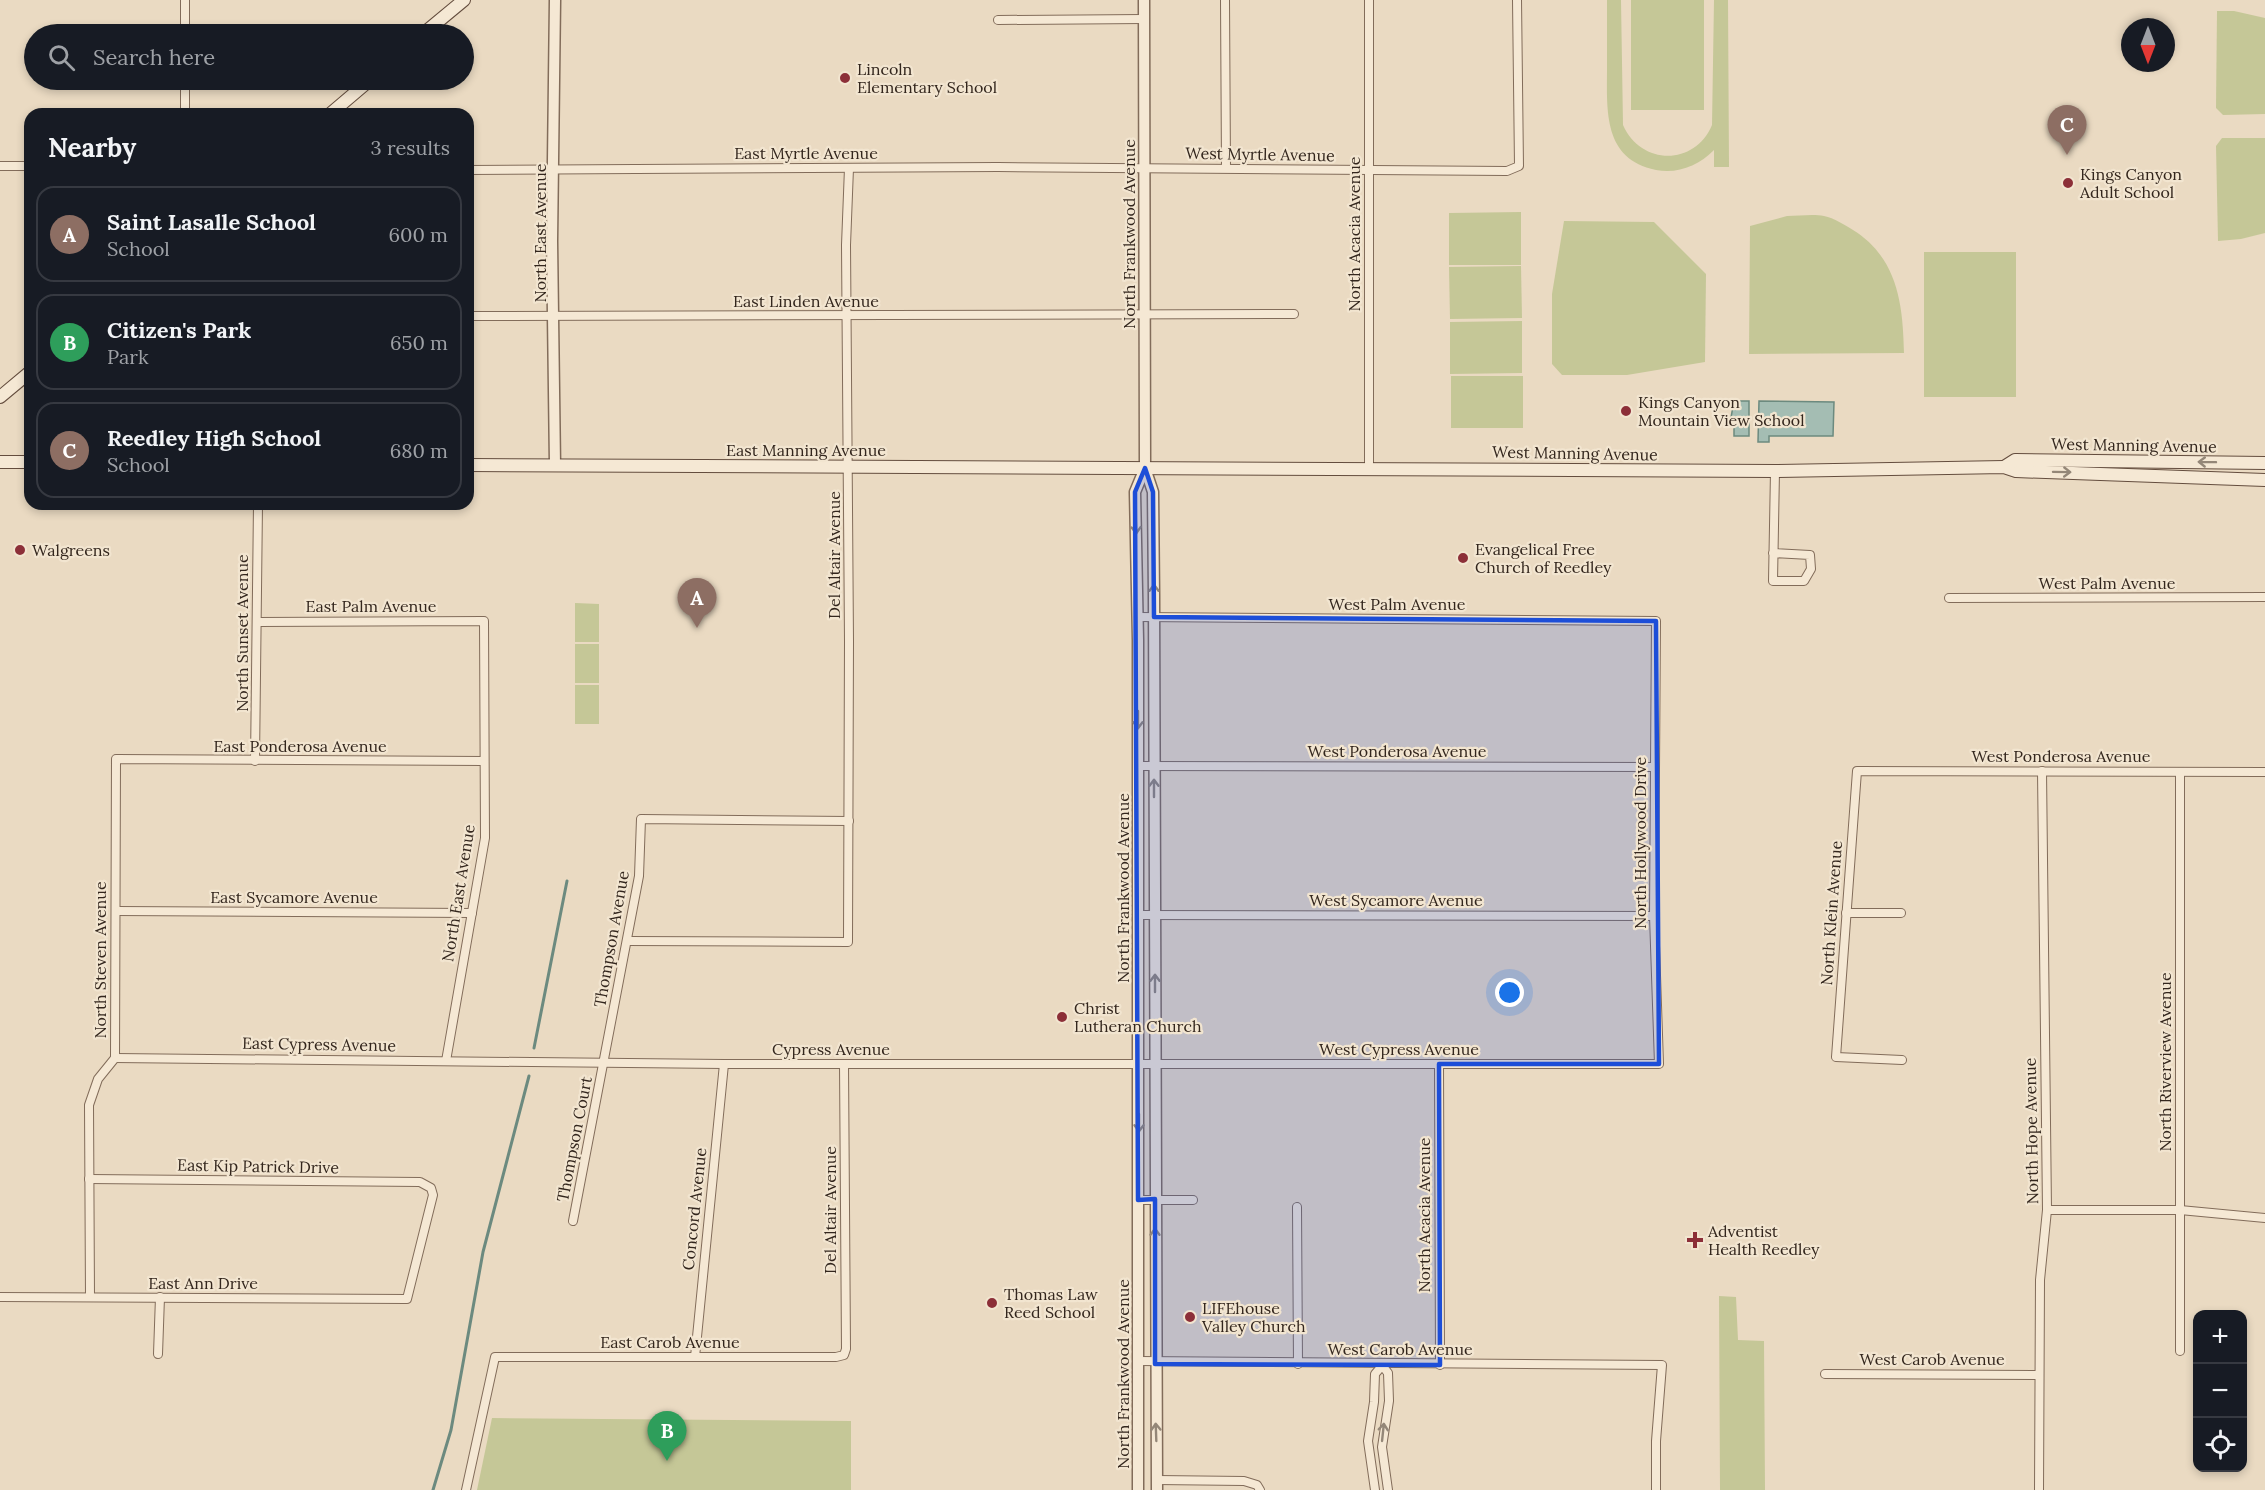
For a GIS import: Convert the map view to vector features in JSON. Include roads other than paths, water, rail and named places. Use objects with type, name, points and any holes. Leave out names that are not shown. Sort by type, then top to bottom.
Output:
[{"type":"main road","points":[[435,24],[464,0]]},
{"type":"main road","points":[[337,108],[358,90]]},
{"type":"main road","points":[[1,393],[24,376]]},
{"type":"main road","name":"West Manning Avenue","points":[[2004,466],[2015,460],[2265,463]]},
{"type":"main road","points":[[0,462],[24,462]]},
{"type":"main road","name":"East Manning Avenue","points":[[474,465],[1145,468]]},
{"type":"main road","name":"West Manning Avenue","points":[[1145,468],[1775,471],[2004,466],[2016,471],[2265,480]]},
{"type":"street","points":[[185,0],[185,24]]},
{"type":"street","name":"North East Avenue","points":[[555,0],[555,169],[552,241],[555,465]]},
{"type":"street","name":"North Frankwood Avenue","points":[[1144,0],[1145,468],[1153,492],[1157,1485]]},
{"type":"street","points":[[1225,0],[1226,168]]},
{"type":"street","name":"North Acacia Avenue","points":[[1369,0],[1369,468]]},
{"type":"street","name":"West Myrtle Avenue","points":[[1144,168],[1508,171],[1519,166],[1517,0]]},
{"type":"street","points":[[998,20],[1144,19]]},
{"type":"street","points":[[185,90],[185,108]]},
{"type":"street","points":[[0,166],[24,166]]},
{"type":"street","name":"Del Altair Avenue","points":[[627,941],[848,942],[849,467],[846,245],[849,168]]},
{"type":"street","name":"East Myrtle Avenue","points":[[474,170],[1144,168]]},
{"type":"street","name":"East Linden Avenue","points":[[474,316],[1294,314]]},
{"type":"street","name":"North Frankwood Avenue","points":[[1138,1490],[1139,1065],[1136,492],[1145,468]]},
{"type":"street","points":[[1773,553],[1810,555],[1808,575],[1804,581],[1773,581],[1773,553],[1775,471]]},
{"type":"street","name":"North Sunset Avenue","points":[[255,761],[258,510]]},
{"type":"street","name":"West Palm Avenue","points":[[1949,598],[2265,597]]},
{"type":"street","name":"West Palm Avenue","points":[[1138,618],[1656,621]]},
{"type":"street","name":"North East Avenue","points":[[446,1061],[485,838],[484,621]]},
{"type":"street","name":"East Palm Avenue","points":[[258,622],[484,621]]},
{"type":"street","name":"North Hollywood Drive","points":[[1656,621],[1654,916],[1659,1064]]},
{"type":"street","name":"East Ponderosa Avenue","points":[[116,759],[484,761]]},
{"type":"street","name":"North Steven Avenue","points":[[90,1297],[89,1105],[98,1079],[115,1058],[116,759]]},
{"type":"street","name":"West Ponderosa Avenue","points":[[1138,766],[1655,767]]},
{"type":"street","name":"West Ponderosa Avenue","points":[[1857,771],[2265,772]]},
{"type":"street","name":"North Klein Avenue","points":[[1857,771],[1836,1057],[1902,1060]]},
{"type":"street","name":"North Hope Avenue","points":[[2040,1490],[2040,1280],[2047,1210],[2042,771]]},
{"type":"street","name":"North Riverview Avenue","points":[[2180,772],[2180,1351]]},
{"type":"street","name":"Thompson Avenue","points":[[604,1062],[639,876],[641,819],[849,821]]},
{"type":"street","name":"East Sycamore Avenue","points":[[116,911],[472,912]]},
{"type":"street","points":[[1846,914],[1901,913]]},
{"type":"street","name":"West Sycamore Avenue","points":[[1138,915],[1654,916]]},
{"type":"street","name":"East Cypress Avenue","points":[[115,1058],[523,1061]]},
{"type":"street","name":"Cypress Avenue","points":[[523,1061],[1139,1065]]},
{"type":"street","name":"Thompson Court","points":[[573,1221],[604,1062]]},
{"type":"street","name":"West Cypress Avenue","points":[[1139,1065],[1155,1063],[1659,1064]]},
{"type":"street","name":"Concord Avenue","points":[[695,1357],[724,1064]]},
{"type":"street","name":"Del Altair Avenue","points":[[843,1064],[846,1349],[843,1355]]},
{"type":"street","name":"North Acacia Avenue","points":[[1439,1064],[1440,1365]]},
{"type":"street","name":"East Kip Patrick Drive","points":[[89,1179],[427,1184],[433,1195],[407,1299]]},
{"type":"street","points":[[1138,1200],[1193,1200]]},
{"type":"street","points":[[1297,1207],[1298,1364]]},
{"type":"street","points":[[2047,1210],[2180,1210],[2265,1218]]},
{"type":"street","name":"East Ann Drive","points":[[0,1298],[407,1299]]},
{"type":"street","points":[[158,1354],[159,1298]]},
{"type":"street","name":"East Carob Avenue","points":[[465,1490],[495,1357],[843,1355]]},
{"type":"street","name":"West Carob Avenue","points":[[1138,1361],[1155,1364],[1298,1364],[1379,1368],[1440,1365],[1662,1365],[1656,1441],[1656,1490]]},
{"type":"street","points":[[1374,1490],[1368,1441],[1379,1368],[1388,1373],[1389,1401],[1382,1447],[1388,1490]]},
{"type":"street","name":"West Carob Avenue","points":[[1825,1374],[2039,1375]]},
{"type":"street","points":[[1157,1485],[1244,1481],[1257,1485],[1260,1490]]},
{"type":"waterway","points":[[534,1048],[567,881]]},
{"type":"waterway","points":[[433,1490],[451,1430],[483,1252],[529,1076]]},
{"type":"place","name":"Lincoln Elementary School","points":[[845,78]]},
{"type":"place","name":"Reedley High School","points":[[2067,155]]},
{"type":"place","name":"Kings Canyon Adult School","points":[[2068,183]]},
{"type":"place","name":"Kings Canyon Mountain View School","points":[[1626,411]]},
{"type":"place","name":"Walgreens","points":[[20,550]]},
{"type":"place","name":"Evangelical Free Church of Reedley","points":[[1463,558]]},
{"type":"place","name":"Saint Lasalle School","points":[[697,628]]},
{"type":"place","name":"Christ Lutheran Church","points":[[1062,1017]]},
{"type":"place","name":"Adventist Health Reedley","points":[[1695,1240]]},
{"type":"place","name":"Thomas Law Reed School","points":[[992,1303]]},
{"type":"place","name":"LIFEhouse Valley Church","points":[[1190,1317]]},
{"type":"place","name":"Citizen's Park","points":[[667,1461]]}]
